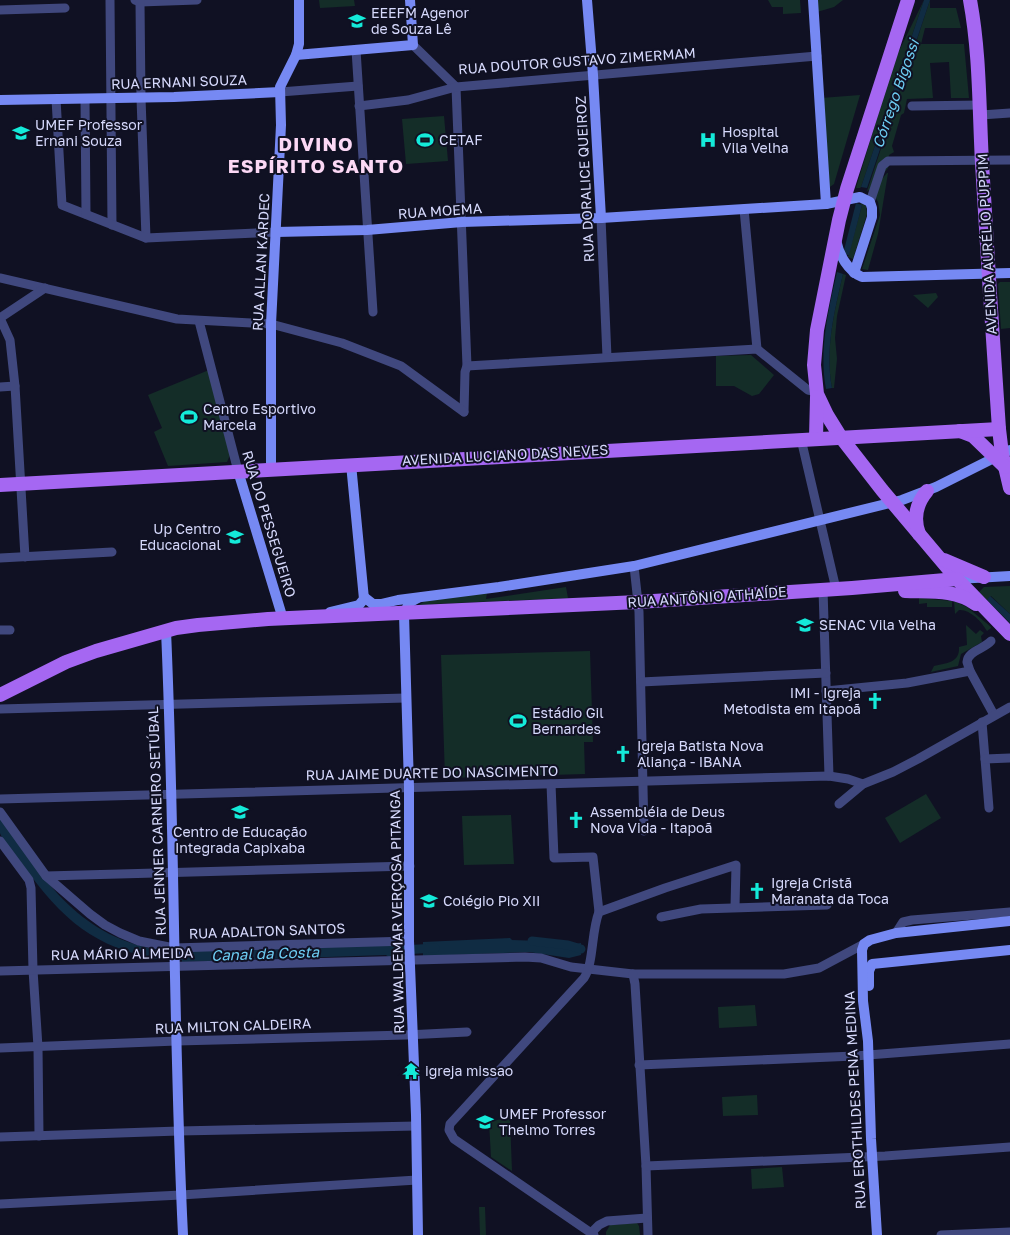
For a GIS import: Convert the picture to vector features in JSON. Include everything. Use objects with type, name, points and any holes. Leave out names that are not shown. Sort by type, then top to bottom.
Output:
[{"type":"main road","points":[[816,438],[817,393],[814,372],[816,340],[839,220],[844,199],[908,0]]},
{"type":"main road","name":"AVENIDA AURÉLIO PUPPIM","points":[[970,0],[979,66],[988,274],[1004,428],[1003,457],[1010,488]]},
{"type":"main road","points":[[817,393],[827,415],[840,436],[892,503],[957,579],[1010,634]]},
{"type":"main road","name":"AVENIDA LUCIANO DAS NEVES","points":[[0,484],[1004,428]]},
{"type":"main road","points":[[959,431],[973,436],[1003,457]]},
{"type":"main road","points":[[919,534],[916,512],[920,501],[927,491]]},
{"type":"main road","points":[[937,555],[960,568],[984,577]]},
{"type":"main road","name":"RUA ANTÔNIO ATHAÍDE","points":[[0,695],[82,656],[166,631],[198,625],[318,617],[638,602],[957,579]]},
{"type":"main road","points":[[852,588],[952,593],[967,598],[987,611]]},
{"type":"street","points":[[110,0],[112,226]]},
{"type":"street","points":[[146,238],[138,1],[197,0]]},
{"type":"street","name":"RUA ALLAN KARDEC","points":[[271,469],[272,324],[280,87],[296,55],[299,38],[298,0]]},
{"type":"street","points":[[296,55],[413,45],[410,0]]},
{"type":"street","name":"RUA DORALICE QUEIROZ","points":[[587,0],[601,218],[606,357]]},
{"type":"street","points":[[813,0],[826,204],[835,210],[839,220]]},
{"type":"street","points":[[962,0],[975,29]]},
{"type":"street","points":[[0,10],[65,8]]},
{"type":"street","name":"RUA DOUTOR GUSTAVO ZIMERMAM","points":[[413,45],[456,87],[817,56]]},
{"type":"street","points":[[356,50],[373,312]]},
{"type":"street","name":"RUA ERNANI SOUZA","points":[[0,100],[174,97],[358,86]]},
{"type":"street","points":[[0,278],[177,319],[272,324],[342,343],[401,366],[464,412],[465,372],[467,366],[456,87],[408,100],[359,106]]},
{"type":"street","points":[[85,99],[86,214]]},
{"type":"street","name":"RUA MOEMA","points":[[56,100],[62,204],[112,226],[146,238],[367,230],[462,222],[601,218],[826,204],[844,199]]},
{"type":"street","points":[[912,106],[1010,113]]},
{"type":"street","points":[[854,273],[872,218],[870,202],[882,166],[888,161],[1010,160]]},
{"type":"street","points":[[844,199],[860,197],[870,202]]},
{"type":"street","points":[[744,209],[757,349]]},
{"type":"street","points":[[836,239],[840,254],[854,273],[866,277],[1010,273]]},
{"type":"street","points":[[25,557],[15,386],[10,340],[0,318],[46,288]]},
{"type":"street","name":"RUA DO PESSEGUEIRO","points":[[199,321],[238,471],[283,619]]},
{"type":"street","points":[[467,366],[757,349],[808,390],[817,393]]},
{"type":"street","points":[[0,387],[15,386]]},
{"type":"street","points":[[801,439],[820,521],[829,589],[826,673],[829,776]]},
{"type":"street","points":[[364,597],[369,602],[377,604],[634,566],[892,503],[927,491],[1003,457]]},
{"type":"street","points":[[318,617],[332,611],[363,603],[364,597],[351,464]]},
{"type":"street","points":[[0,558],[112,552]]},
{"type":"street","points":[[634,566],[638,602],[644,831]]},
{"type":"street","name":"RUA ANTÔNIO ATHAÍDE","points":[[957,579],[1010,576]]},
{"type":"street","points":[[404,614],[409,602],[420,597]]},
{"type":"street","name":"RUA WALDEMAR VERÇOSA PITANGA","points":[[404,614],[409,787],[409,942],[418,1180],[418,1235]]},
{"type":"street","points":[[0,630],[10,630]]},
{"type":"street","name":"RUA JENNER CARNEIRO SETÚBAL","points":[[166,631],[183,1235]]},
{"type":"street","points":[[991,641],[967,658],[967,662],[994,715]]},
{"type":"street","points":[[826,691],[907,683],[970,671]]},
{"type":"street","points":[[641,682],[826,673]]},
{"type":"street","points":[[0,709],[406,698]]},
{"type":"street","points":[[839,804],[863,784],[894,772],[1010,707]]},
{"type":"street","points":[[982,722],[990,808]]},
{"type":"street","points":[[985,759],[1010,758]]},
{"type":"street","name":"RUA JAIME DUARTE DO NASCIMENTO","points":[[0,799],[829,776],[863,784]]},
{"type":"street","points":[[551,784],[554,858],[593,857],[599,912],[594,925],[588,968],[584,978],[452,1121],[449,1130],[454,1139],[593,1234],[599,1225],[608,1221],[647,1218]]},
{"type":"street","name":"RUA ADALTON SANTOS","points":[[0,812],[46,876],[105,925],[139,941],[174,949],[409,942]]},
{"type":"street","points":[[0,841],[29,880],[31,886],[33,970],[38,1047],[39,1136]]},
{"type":"street","points":[[599,912],[736,865],[735,907]]},
{"type":"street","points":[[46,876],[410,866]]},
{"type":"street","points":[[661,917],[695,910],[735,907],[827,905]]},
{"type":"street","points":[[896,933],[904,922],[912,920],[1010,912]]},
{"type":"street","points":[[864,944],[870,940],[896,933],[1010,921]]},
{"type":"street","name":"RUA MÁRIO ALMEIDA","points":[[0,971],[525,957],[541,958],[571,967],[634,974],[784,974],[819,968],[864,944]]},
{"type":"street","name":"RUA EROTHILDES PENA MEDINA","points":[[864,944],[861,963],[868,1041],[877,1235]]},
{"type":"street","points":[[868,1041],[869,971],[872,964],[1010,950]]},
{"type":"street","points":[[634,974],[646,1166],[648,1235]]},
{"type":"street","name":"RUA MILTON CALDEIRA","points":[[0,1048],[468,1032]]},
{"type":"street","points":[[639,1064],[868,1055],[1010,1044]]},
{"type":"street","points":[[0,1137],[416,1126]]},
{"type":"street","points":[[646,1166],[1010,1148]]},
{"type":"street","points":[[0,1204],[418,1180]]},
{"type":"street","points":[[941,1235],[1010,1232]]},
{"type":"green space","points":[[319,0],[354,0],[355,6],[320,8]]},
{"type":"green space","points":[[768,0],[800,0],[801,13],[783,14],[783,7],[772,7]]},
{"type":"green space","points":[[816,0],[843,0],[834,7],[817,12]]},
{"type":"green space","points":[[924,0],[861,187],[856,188],[891,71]]},
{"type":"green space","points":[[930,0],[930,8],[956,8],[961,28],[925,28],[921,44],[964,44],[969,98],[951,98],[949,62],[930,63],[933,98],[907,99],[892,146],[894,152],[889,155],[888,168],[870,190],[867,191]]},
{"type":"green space","points":[[860,95],[834,184],[827,189],[821,98]]},
{"type":"green space","name":"CETAF","points":[[444,116],[448,161],[406,164],[402,119]]},
{"type":"green space","points":[[887,173],[878,234],[868,270],[862,269],[880,215],[878,202],[872,191]]},
{"type":"green space","points":[[861,203],[866,206],[867,214],[853,259],[848,257]]},
{"type":"green space","points":[[843,274],[846,275],[837,316],[835,338],[837,359],[834,388],[832,388],[830,345]]},
{"type":"green space","points":[[1000,282],[1010,282],[1010,328],[1001,329],[998,284]]},
{"type":"green space","points":[[936,293],[938,297],[928,308],[913,295]]},
{"type":"green space","points":[[751,355],[774,375],[759,394],[752,396],[734,386],[716,386],[716,356]]},
{"type":"green space","name":"Centro Esportivo Marcela","points":[[209,370],[230,455],[227,462],[168,466],[154,432],[162,428],[148,395]]},
{"type":"green space","points":[[1010,586],[1010,614],[991,596],[987,600],[979,592],[984,587]]},
{"type":"green space","points":[[566,587],[568,598],[433,604],[414,608],[425,601],[487,593],[486,599]]},
{"type":"green space","points":[[919,598],[952,601],[952,607],[927,607],[927,603],[919,604]]},
{"type":"green space","points":[[954,601],[967,607],[991,628],[987,631],[979,620],[963,610],[959,610],[955,614]]},
{"type":"green space","points":[[966,625],[976,634],[980,630],[984,633],[981,636],[982,642],[961,654],[958,666],[931,672],[934,666],[955,659],[959,652],[959,647],[967,645]]},
{"type":"green space","name":"Estádio Gil Bernardes","points":[[590,651],[593,742],[584,742],[585,774],[445,778],[441,655]]},
{"type":"green space","points":[[926,794],[941,818],[900,843],[885,818]]},
{"type":"green space","points":[[511,815],[514,864],[464,865],[462,816]]},
{"type":"green space","points":[[755,1005],[757,1026],[719,1028],[718,1007]]},
{"type":"green space","points":[[757,1095],[758,1115],[723,1116],[722,1097]]},
{"type":"green space","points":[[510,1119],[512,1171],[491,1157],[489,1122],[491,1120]]},
{"type":"green space","points":[[782,1167],[784,1187],[752,1189],[751,1169]]},
{"type":"green space","points":[[479,1207],[485,1207],[486,1235],[480,1235]]},
{"type":"green space","points":[[637,1223],[640,1235],[606,1235],[610,1225]]},
{"type":"water","name":"Córrego Bigossi","points":[[924,0],[930,0],[867,188],[861,187]]},
{"type":"water","points":[[856,203],[862,205],[849,255],[843,254]]},
{"type":"water","points":[[837,272],[843,274],[830,345],[832,388],[826,389],[824,345]]},
{"type":"water","points":[[990,596],[1010,614],[1010,623],[987,600]]},
{"type":"water","points":[[0,818],[50,885],[68,904],[87,920],[110,934],[135,944],[165,951],[163,960],[117,948],[98,939],[66,916],[37,884],[4,840],[0,833]]},
{"type":"water","points":[[510,938],[512,940],[541,941],[555,946],[581,943],[581,955],[569,958],[529,952],[423,956],[423,942]]},
{"type":"water","points":[[400,944],[403,947],[403,957],[390,958],[386,955],[182,962],[182,951]]},
{"type":"waterway","name":"Canal da Costa","points":[[532,941],[568,945],[581,949]]},
{"type":"waterway","name":"Canal da Costa","points":[[403,950],[435,948]]},
{"type":"waterway","name":"Canal da Costa","points":[[153,954],[192,956]]},
{"type":"place","name":"EEEFM Agenor de Souza Lê","points":[[357,21]]},
{"type":"place","name":"UMEF Professor Ernani Souza","points":[[21,133]]},
{"type":"place","name":"CETAF","points":[[425,140]]},
{"type":"place","name":"Hospital Vila Velha","points":[[708,140]]},
{"type":"place","name":"Centro Esportivo Marcela","points":[[189,417]]},
{"type":"place","name":"Up Centro Educacional","points":[[235,537]]},
{"type":"place","name":"SENAC Vila Velha","points":[[805,625]]},
{"type":"place","name":"IMI - Igreja Metodista em Itapoã","points":[[875,701]]},
{"type":"place","name":"Estádio Gil Bernardes","points":[[518,721]]},
{"type":"place","name":"Igreja Batista Nova Aliança - IBANA","points":[[623,754]]},
{"type":"place","name":"Centro de Educação Integrada Capixaba","points":[[240,812]]},
{"type":"place","name":"Assembléia de Deus Nova Vida - Itapoã","points":[[576,820]]},
{"type":"place","name":"Igreja Cristã Maranata da Toca","points":[[757,891]]},
{"type":"place","name":"Colégio Pio XII","points":[[429,901]]},
{"type":"place","name":"igreja missao","points":[[411,1071]]},
{"type":"place","name":"UMEF Professor Thelmo Torres","points":[[485,1122]]},
{"type":"district","name":"DIVINO ESPÍRITO SANTO","points":[[316,155]]}]
